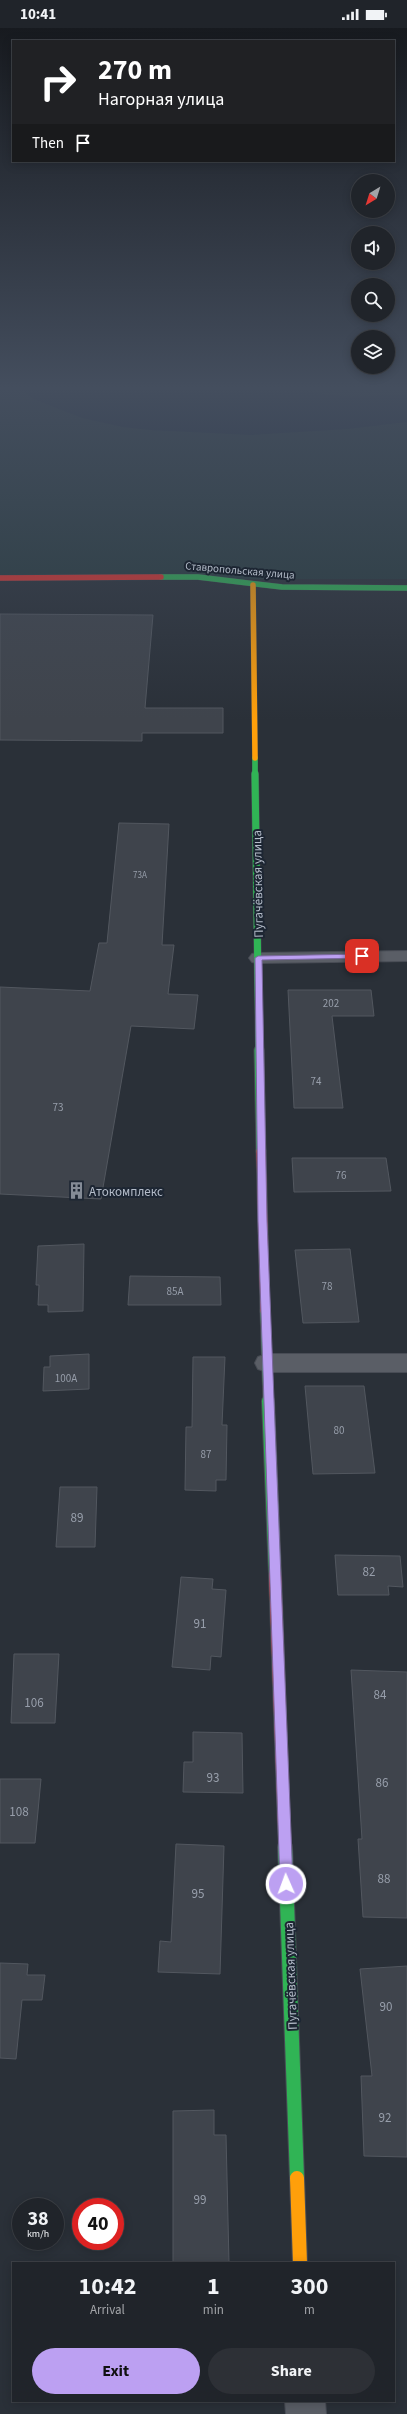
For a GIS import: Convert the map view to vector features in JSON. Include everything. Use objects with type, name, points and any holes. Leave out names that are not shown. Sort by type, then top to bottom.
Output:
[{"type":"street","name":"Ставропольская улица","points":[[0,578],[198,577],[253,585],[407,588]]},
{"type":"street","name":"Пугачёвская улица","points":[[253,585],[262,1221],[300,2262]]},
{"type":"street","points":[[258,958],[407,956]]},
{"type":"street","points":[[267,1363],[407,1363]]},
{"type":"street","points":[[306,2402],[306,2414]]},
{"type":"green space","points":[[0,497],[407,497],[407,579],[0,579]]},
{"type":"building","points":[[0,614],[153,615],[145,708],[223,708],[223,733],[142,733],[142,741],[0,740]]},
{"type":"building","points":[[119,823],[169,824],[162,945],[174,945],[168,994],[198,995],[194,1029],[131,1026],[101,1199],[0,1194],[0,987],[90,991],[99,943],[107,943]]},
{"type":"building","points":[[288,990],[371,990],[374,1016],[332,1016],[343,1108],[294,1108]]},
{"type":"building","points":[[292,1158],[386,1158],[391,1191],[294,1192]]},
{"type":"building","points":[[84,1244],[83,1311],[48,1312],[48,1305],[38,1305],[39,1285],[36,1285],[38,1246]]},
{"type":"building","points":[[350,1249],[359,1322],[303,1323],[295,1250]]},
{"type":"building","points":[[130,1276],[220,1277],[221,1305],[128,1305]]},
{"type":"building","points":[[89,1354],[89,1389],[43,1391],[44,1367],[50,1367],[50,1356]]},
{"type":"building","points":[[193,1357],[225,1357],[222,1425],[227,1425],[226,1480],[216,1480],[216,1491],[185,1490],[186,1427],[192,1427]]},
{"type":"building","points":[[305,1386],[364,1386],[375,1473],[313,1474]]},
{"type":"building","points":[[60,1487],[97,1487],[95,1547],[56,1547]]},
{"type":"building","points":[[335,1555],[400,1556],[403,1587],[388,1586],[389,1595],[338,1595]]},
{"type":"building","points":[[181,1577],[213,1579],[212,1589],[226,1590],[221,1657],[211,1656],[210,1670],[172,1667]]},
{"type":"building","points":[[14,1654],[59,1654],[55,1723],[11,1723]]},
{"type":"building","points":[[351,1670],[407,1672],[407,1918],[363,1917],[358,1839],[362,1839]]},
{"type":"building","points":[[193,1732],[242,1733],[243,1793],[183,1792],[184,1762],[193,1762]]},
{"type":"building","points":[[0,1779],[41,1779],[35,1843],[0,1843]]},
{"type":"building","points":[[176,1844],[224,1846],[220,1974],[158,1972],[160,1941],[171,1942]]},
{"type":"building","points":[[0,1963],[28,1964],[27,1975],[45,1975],[42,2000],[22,2000],[16,2059],[0,2058]]},
{"type":"building","points":[[407,1966],[407,2157],[364,2156],[361,2076],[372,2076],[360,1969]]},
{"type":"building","points":[[214,2110],[214,2135],[226,2135],[229,2262],[173,2262],[173,2111]]},
{"type":"traffic: fast","points":[[161,577],[198,577],[282,587],[407,588]]},
{"type":"traffic: fast","points":[[255,758],[261,1151]]},
{"type":"traffic: fast","points":[[265,1311],[275,1574]]},
{"type":"traffic: fast","points":[[284,1826],[297,2178]]},
{"type":"traffic: slow","points":[[253,585],[255,758]]},
{"type":"traffic: slow","points":[[297,2178],[300,2262]]},
{"type":"traffic: jam","points":[[0,578],[161,577]]},
{"type":"traffic: jam","points":[[261,1151],[265,1311]]},
{"type":"traffic: jam","points":[[275,1574],[284,1826]]},
{"type":"place","name":"Атокомплекс","points":[[76,1191]]},
{"type":"route","points":[[286,1884],[262,1221],[258,958],[362,956]]}]
